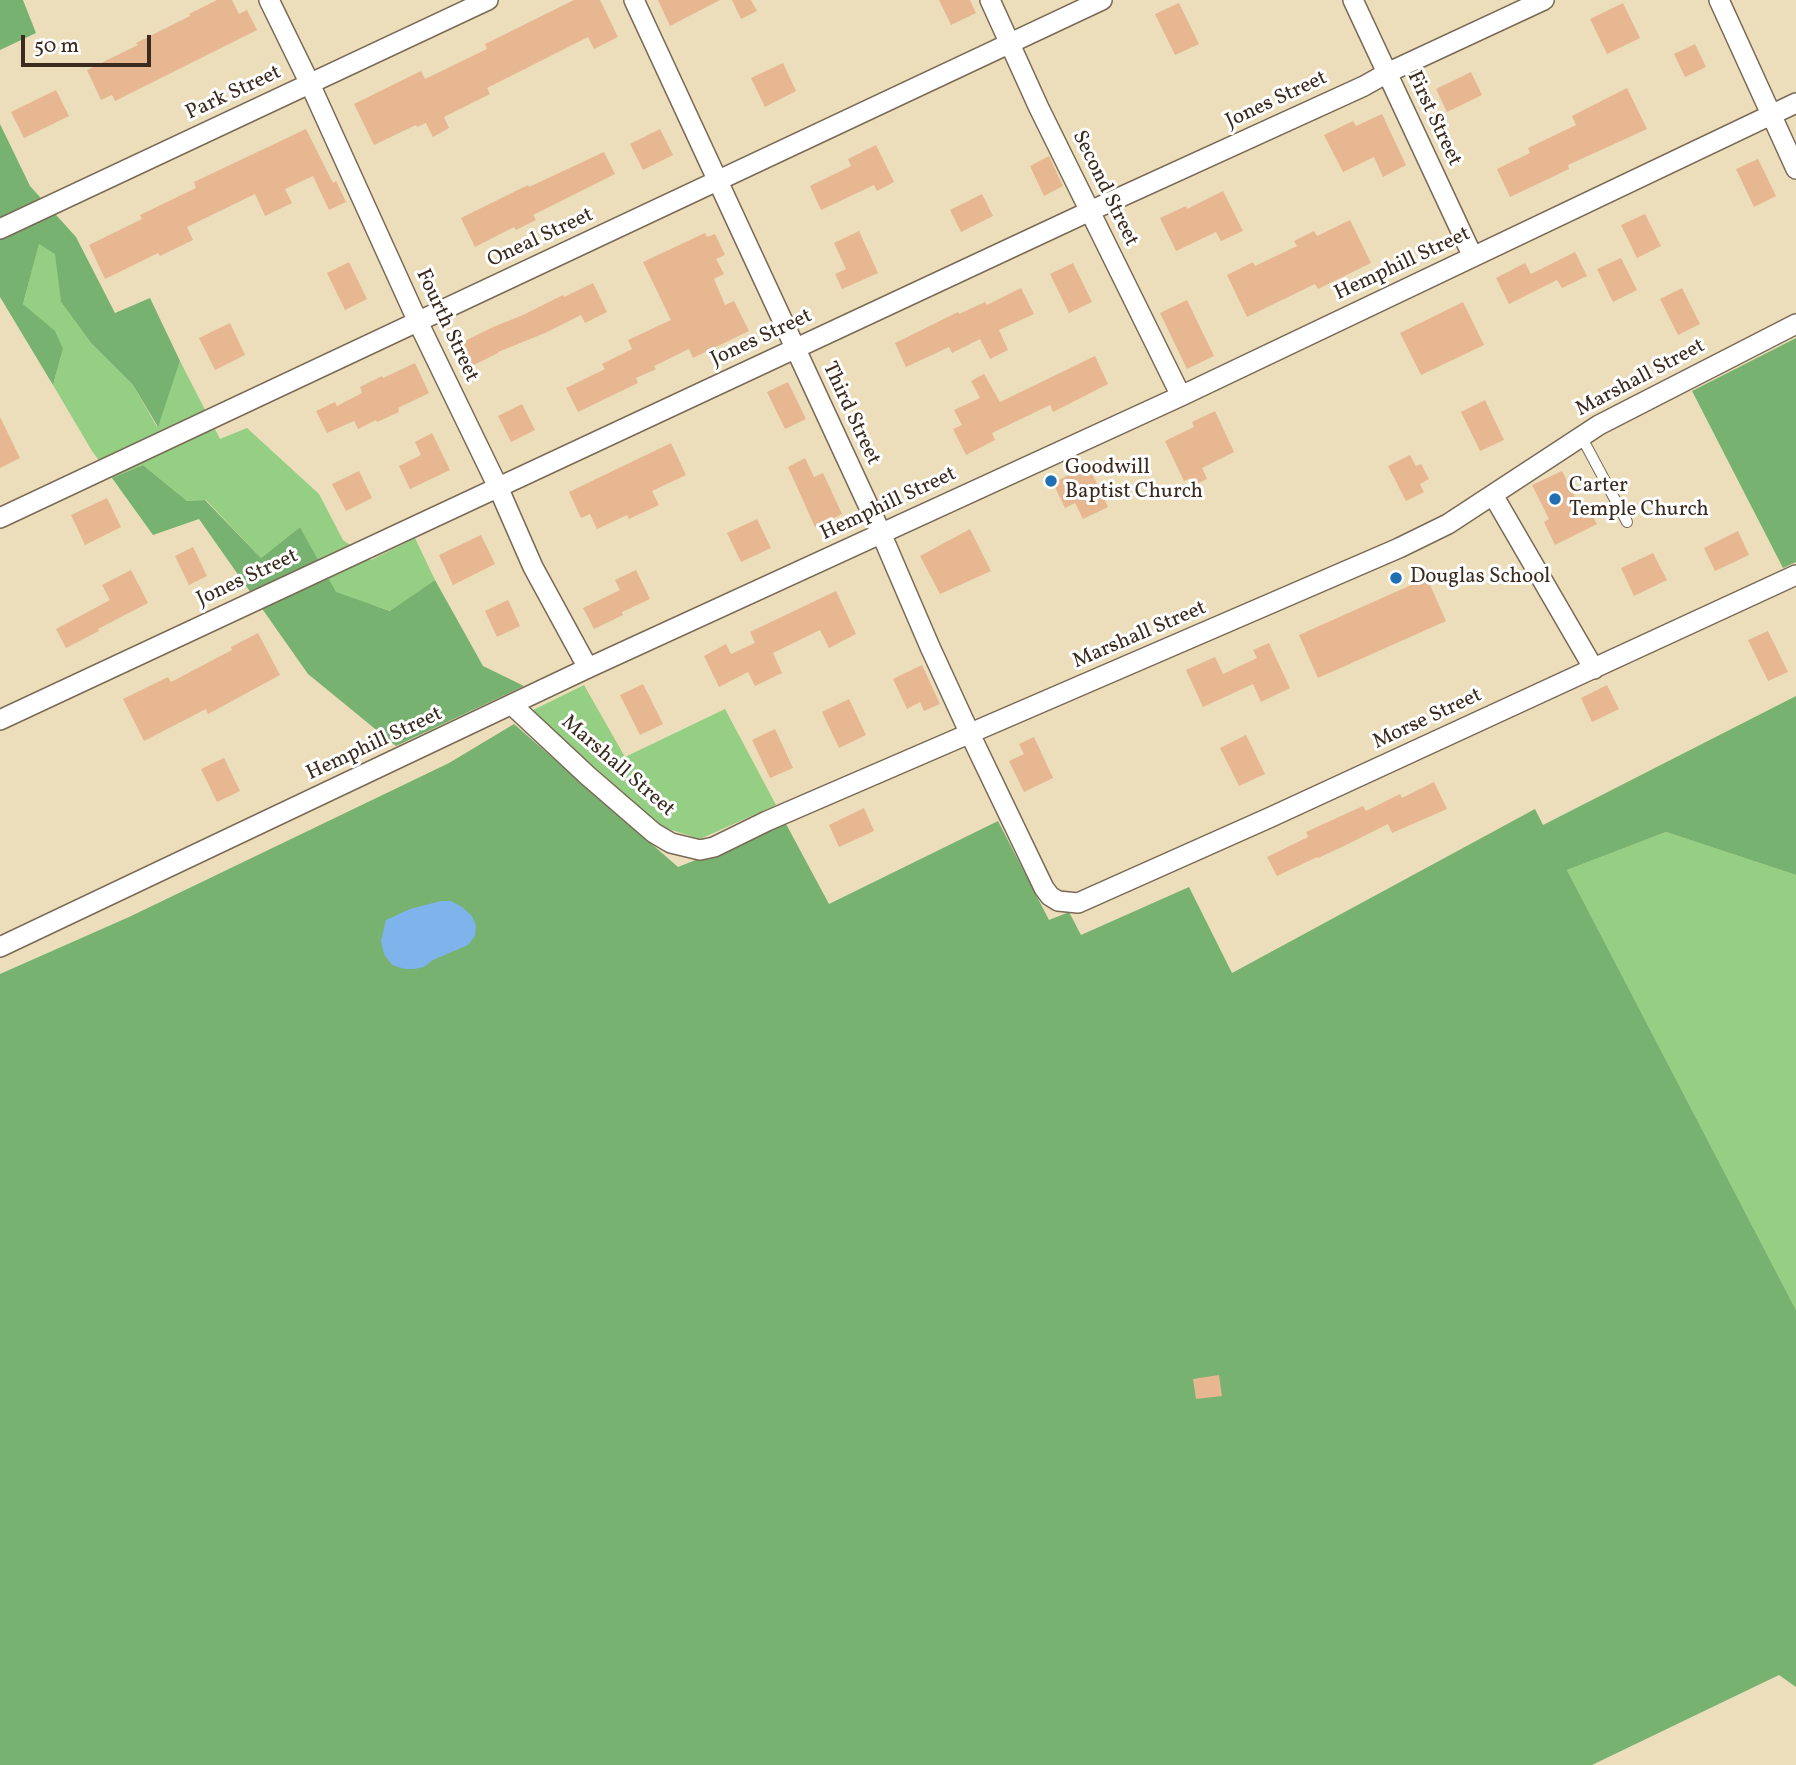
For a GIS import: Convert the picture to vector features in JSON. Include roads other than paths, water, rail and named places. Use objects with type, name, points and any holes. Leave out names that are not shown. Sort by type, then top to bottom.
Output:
[{"type":"street","name":"Fourth Street","points":[[269,0],[310,83],[533,567],[588,668]]},
{"type":"street","name":"Park Street","points":[[0,229],[488,0]]},
{"type":"street","name":"Third Street","points":[[634,0],[881,533],[930,648],[1044,888],[1058,901],[1078,903]]},
{"type":"street","name":"Second Street","points":[[990,0],[1039,108],[1181,396]]},
{"type":"street","name":"Oneal Street","points":[[0,518],[1102,0]]},
{"type":"street","name":"First Street","points":[[1353,0],[1473,257]]},
{"type":"street","name":"Jones Street","points":[[0,720],[1544,0]]},
{"type":"street","points":[[1719,0],[1796,169]]},
{"type":"street","name":"Hemphill Street","points":[[0,947],[588,668],[1181,396],[1796,103]]},
{"type":"street","name":"Marshall Street","points":[[512,705],[654,833],[671,843],[700,850],[714,847],[767,821],[1399,548],[1448,524],[1599,425],[1796,324]]},
{"type":"street","points":[[1493,495],[1594,669]]},
{"type":"street","name":"Morse Street","points":[[1078,903],[1796,575]]},
{"type":"lane","points":[[1581,436],[1627,522]]},
{"type":"water","points":[[451,901],[472,916],[476,926],[475,936],[468,945],[433,960],[424,967],[405,969],[392,965],[384,954],[381,941],[386,920],[410,909]]},
{"type":"place","name":"Goodwill Baptist Church","points":[[1051,481]]},
{"type":"place","name":"Carter Temple Church","points":[[1555,499]]},
{"type":"place","name":"Douglas School","points":[[1396,578]]}]
